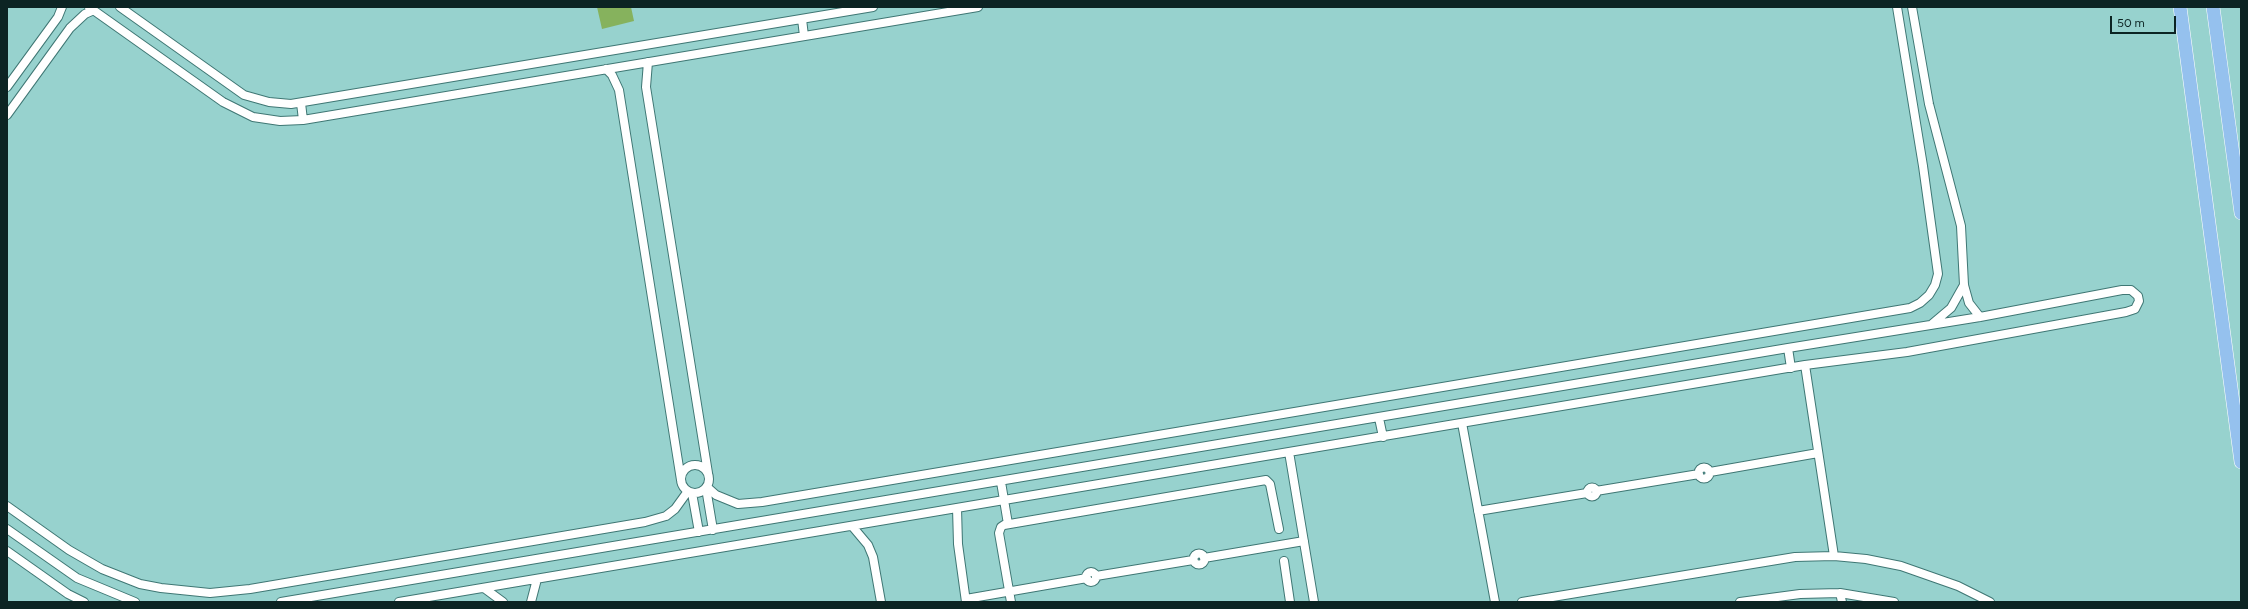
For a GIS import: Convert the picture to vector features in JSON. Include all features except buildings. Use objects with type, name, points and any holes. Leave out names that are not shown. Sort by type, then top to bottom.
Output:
[{"type":"main road","points":[[2180,7],[2241,462]]},
{"type":"main road","points":[[2213,7],[2241,213]]},
{"type":"street","points":[[7,87],[58,17],[62,7]]},
{"type":"street","points":[[120,7],[244,94],[269,102],[301,103],[873,7]]},
{"type":"street","points":[[7,115],[73,24],[92,9],[238,111],[269,120],[303,120],[978,7]]},
{"type":"street","points":[[706,488],[716,495],[732,502],[744,504],[762,502],[1910,308],[1920,303],[1929,295],[1935,285],[1938,274],[1922,158],[1897,7]]},
{"type":"street","points":[[1912,7],[1929,104],[1960,220],[1963,246],[1964,285],[1969,303],[1980,317]]},
{"type":"street","points":[[802,19],[804,36]]},
{"type":"street","points":[[648,62],[646,87],[709,478],[706,488],[713,530]]},
{"type":"street","points":[[606,69],[612,75],[619,90],[681,480],[682,484],[690,492],[699,532]]},
{"type":"street","points":[[301,103],[303,120]]},
{"type":"street","points":[[1931,325],[1951,308],[1964,285]]},
{"type":"street","points":[[281,602],[1980,317],[2126,290],[2135,293],[2139,301],[2135,309],[2131,311],[1907,352],[1805,365],[399,602]]},
{"type":"street","points":[[1788,348],[1791,368]]},
{"type":"street","points":[[1805,365],[1834,556]]},
{"type":"street","points":[[1380,418],[1383,437]]},
{"type":"street","points":[[1462,423],[1495,602]]},
{"type":"street","points":[[1289,452],[1314,602]]},
{"type":"street","points":[[1478,512],[1587,493],[1593,496],[1596,491],[1699,474],[1705,478],[1710,472],[1818,453]]},
{"type":"street","points":[[681,480],[684,470],[692,465],[701,466],[708,473]]},
{"type":"street","points":[[1011,602],[999,533],[1001,527],[1008,524],[1266,480],[1270,484],[1279,529]]},
{"type":"street","points":[[1001,482],[1008,524]]},
{"type":"street","points":[[690,492],[697,493],[706,488]]},
{"type":"street","points":[[7,506],[74,554],[114,574],[161,588],[210,593],[250,589],[645,522],[666,516],[675,509],[690,492]]},
{"type":"street","points":[[957,508],[958,538],[966,600],[1087,578],[1092,582],[1096,576],[1194,560],[1200,565],[1203,564],[1204,558],[1304,541]]},
{"type":"street","points":[[852,526],[868,545],[873,557],[881,602]]},
{"type":"street","points":[[7,529],[77,578],[135,602]]},
{"type":"street","points":[[7,551],[68,594],[84,602]]},
{"type":"street","points":[[1522,602],[1795,557],[1834,556],[1866,559],[1901,566],[1958,586],[1990,602]]},
{"type":"street","points":[[1284,561],[1290,602]]},
{"type":"street","points":[[530,602],[537,579]]},
{"type":"street","points":[[484,588],[503,602]]},
{"type":"street","points":[[1578,592],[1580,602]]},
{"type":"street","points":[[1740,602],[1800,594],[1840,593],[1894,602]]},
{"type":"street","points":[[1840,593],[1842,602]]},
{"type":"green space","points":[[597,7],[631,7],[634,21],[602,29]]}]
